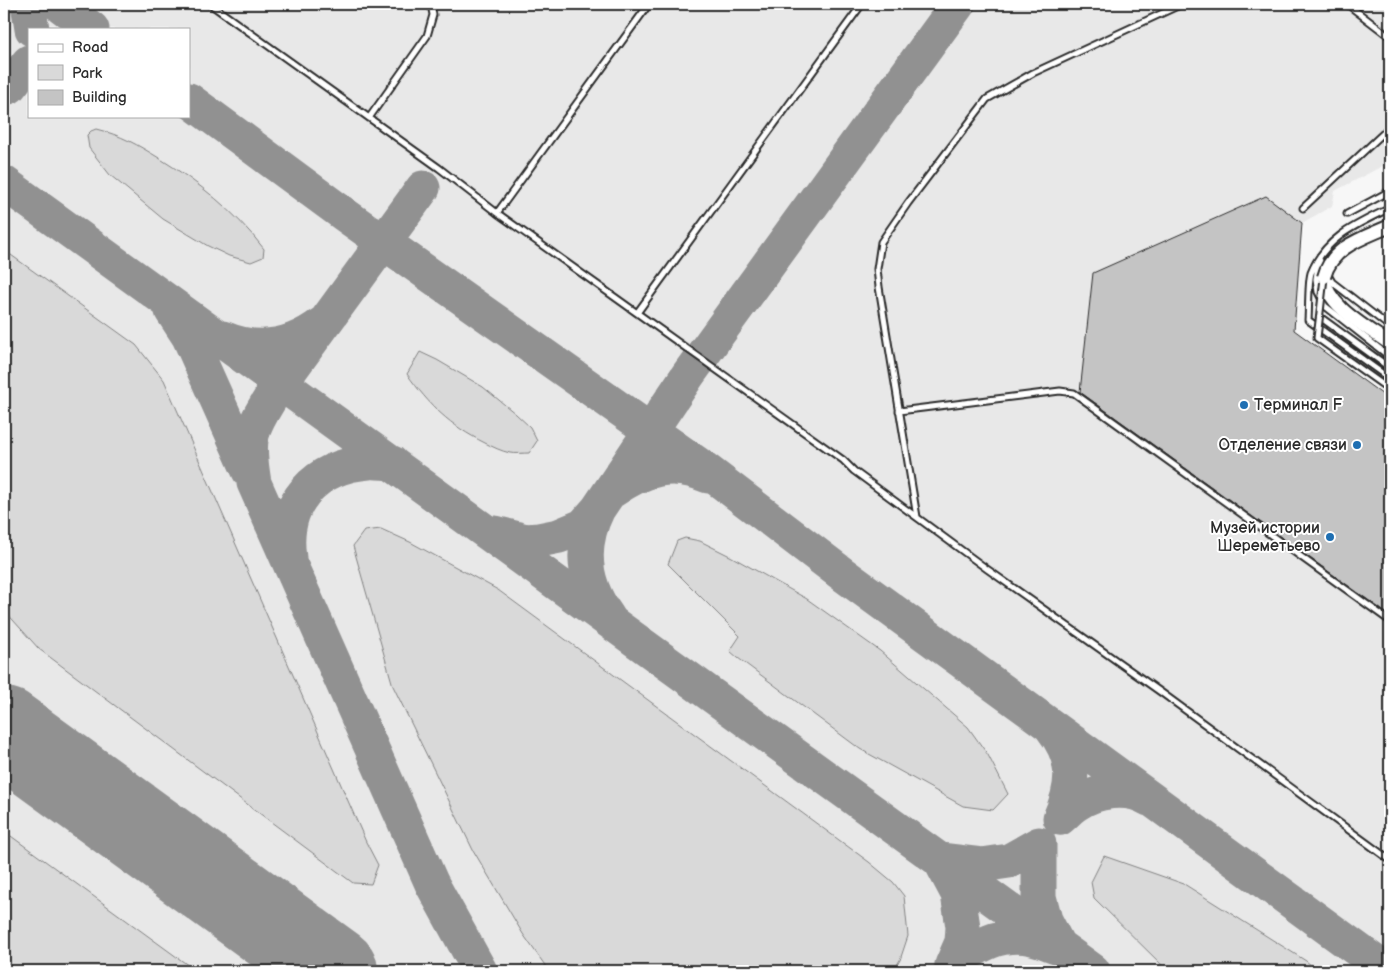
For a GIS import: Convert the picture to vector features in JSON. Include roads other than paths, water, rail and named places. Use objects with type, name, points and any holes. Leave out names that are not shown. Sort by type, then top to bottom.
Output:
[{"type":"street","points":[[1390,226],[1340,251],[1329,264],[1324,277],[1327,291],[1338,305],[1390,344]]},
{"type":"lane","points":[[210,4],[439,168],[497,213],[843,460],[854,471],[1390,860]]},
{"type":"lane","points":[[369,118],[427,36],[433,15],[431,4]]},
{"type":"lane","points":[[497,213],[649,4]]},
{"type":"lane","points":[[637,312],[862,4]]},
{"type":"lane","points":[[917,517],[877,269],[881,242],[986,99],[1033,73],[1182,4]]},
{"type":"lane","points":[[1347,4],[1390,37]]},
{"type":"lane","points":[[1303,208],[1390,127]]},
{"type":"lane","points":[[1347,214],[1390,191]]},
{"type":"lane","points":[[1390,208],[1341,234],[1326,249],[1311,274],[1308,320],[1390,379]]},
{"type":"lane","points":[[1319,259],[1332,282],[1390,327]]},
{"type":"lane","points":[[1319,259],[1316,279],[1318,292],[1325,306],[1390,357]]},
{"type":"lane","points":[[1324,277],[1318,338],[1390,390]]},
{"type":"lane","points":[[1320,317],[1390,368]]},
{"type":"lane","points":[[899,411],[1060,390],[1074,393],[1390,621]]},
{"type":"place","name":"Терминал F","points":[[1244,405]]},
{"type":"place","name":"Отделение связи","points":[[1357,445]]},
{"type":"place","name":"Музей истории Шереметьево","points":[[1330,537]]}]
